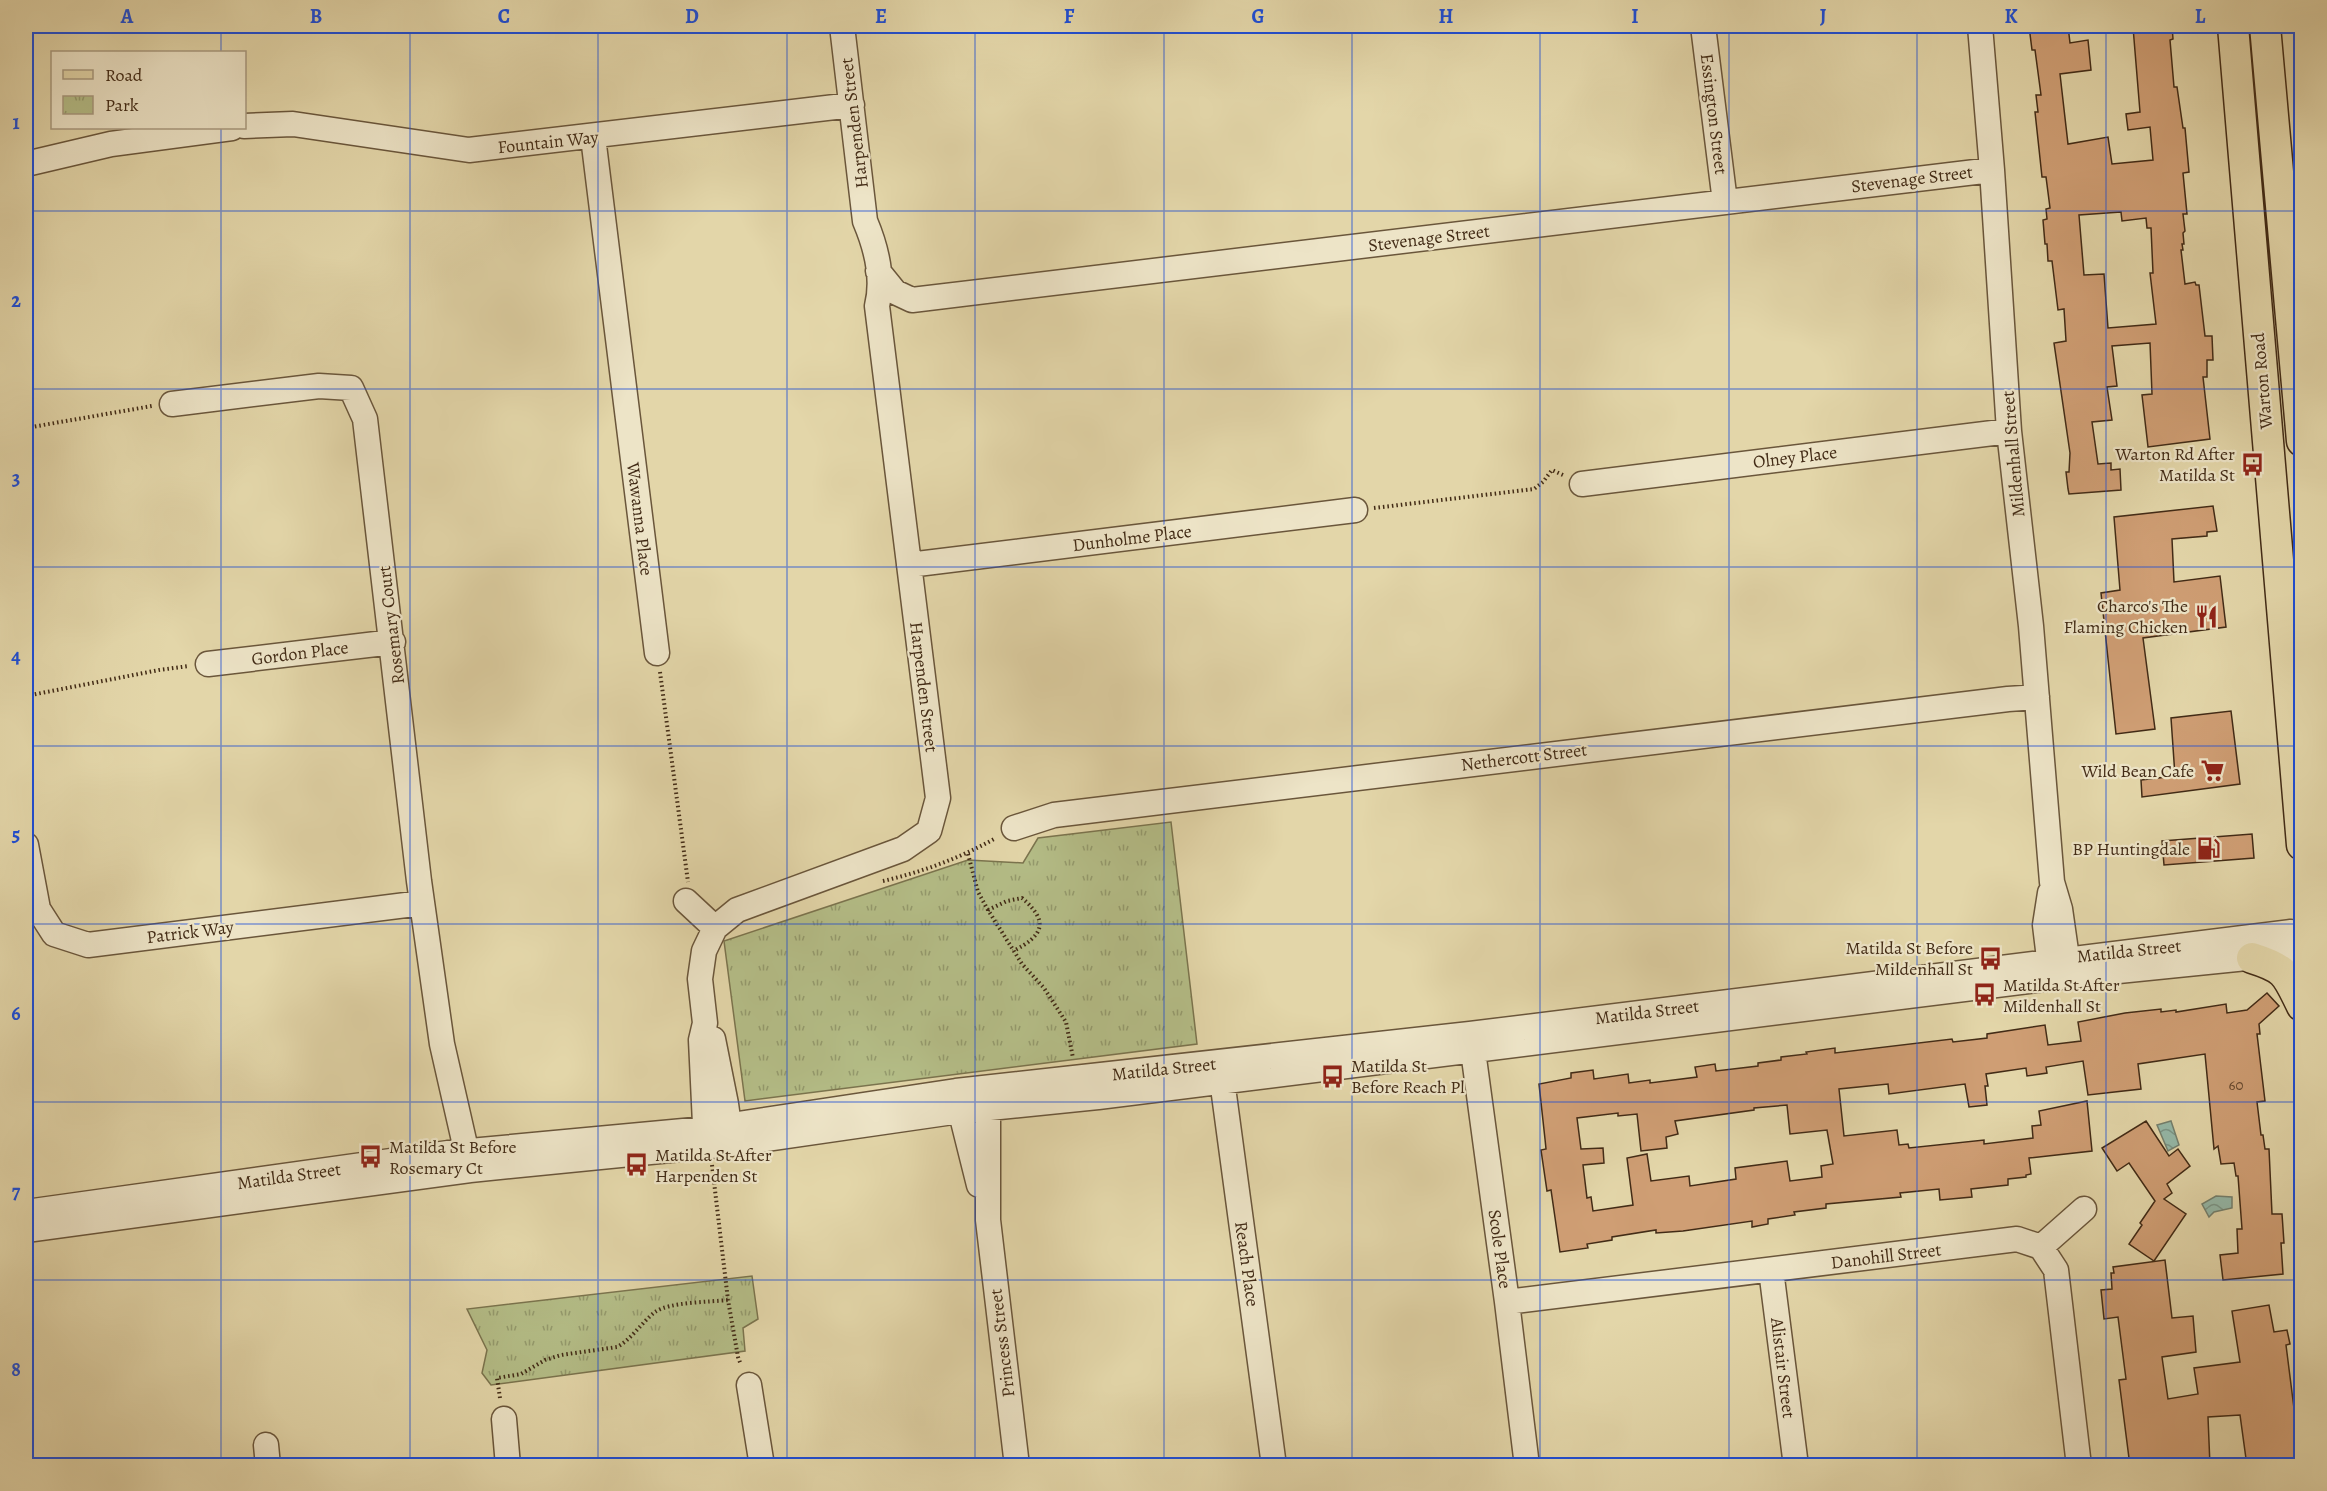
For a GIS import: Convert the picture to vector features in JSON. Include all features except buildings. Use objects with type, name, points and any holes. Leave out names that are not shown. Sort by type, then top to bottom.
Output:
[{"type":"main road","name":"Warton Road","points":[[2233,26],[2288,534],[2301,845]]},
{"type":"main road","name":"Warton Road","points":[[2265,26],[2301,441]]},
{"type":"main road","points":[[2252,958],[2277,966],[2286,975],[2301,1006]]},
{"type":"street","name":"Harpenden Street","points":[[717,1138],[701,1040],[705,1023],[700,978],[704,951],[715,928],[737,910],[903,849],[929,831],[938,798],[877,306],[881,289],[873,239],[865,221],[842,26]]},
{"type":"street","name":"Essington Street","points":[[1703,26],[1725,202]]},
{"type":"street","name":"Mildenhall Street","points":[[1980,26],[2009,431],[2037,697],[2052,882],[2045,925],[2059,968]]},
{"type":"street","name":"Fountain Way","points":[[246,126],[293,124],[469,150],[852,105]]},
{"type":"street","points":[[26,164],[111,144],[224,129]]},
{"type":"street","name":"Wawanna Place","points":[[593,137],[657,653]]},
{"type":"street","name":"Stevenage Street","points":[[878,271],[895,292],[912,300],[1992,170]]},
{"type":"street","name":"Harpenden Street","points":[[865,221],[860,240],[867,292],[877,306]]},
{"type":"street","name":"Rosemary Court","points":[[172,404],[319,386],[351,388],[365,419],[422,903],[442,1044],[441,1101],[459,1162]]},
{"type":"street","name":"Olney Place","points":[[1582,484],[2009,431]]},
{"type":"street","name":"Dunholme Place","points":[[909,565],[1355,510]]},
{"type":"street","name":"Gordon Place","points":[[208,664],[393,642]]},
{"type":"street","name":"Nethercott Street","points":[[1014,828],[1054,814],[2037,697]]},
{"type":"street","name":"Patrick Way","points":[[26,845],[38,909],[54,934],[88,945],[422,903]]},
{"type":"street","points":[[686,901],[715,928]]},
{"type":"street","name":"Matilda Street","points":[[26,1212],[459,1162],[717,1138],[958,1101],[1472,1042],[2059,968],[2292,932],[2301,938]]},
{"type":"street","name":"Matilda Street","points":[[2059,968],[2252,958],[2286,954],[2301,948]]},
{"type":"street","name":"Scole Place","points":[[1472,1042],[1527,1466]]},
{"type":"street","name":"Reach Place","points":[[1221,1072],[1274,1466]]},
{"type":"street","name":"Princess Street","points":[[987,1098],[988,1220],[1017,1466]]},
{"type":"street","name":"Princess Street","points":[[958,1101],[988,1220]]},
{"type":"street","name":"Matilda Street","points":[[26,1230],[459,1162]]},
{"type":"street","points":[[2079,1466],[2056,1270],[2041,1246],[2084,1209]]},
{"type":"street","name":"Danohill Street","points":[[1507,1302],[2017,1239],[2041,1246]]},
{"type":"street","name":"Alistair Street","points":[[1771,1270],[1796,1466]]},
{"type":"street","points":[[749,1385],[762,1466]]},
{"type":"street","points":[[504,1419],[508,1466]]},
{"type":"path","points":[[26,428],[143,406],[172,404]]},
{"type":"path","points":[[1355,510],[1534,489],[1552,470],[1582,484]]},
{"type":"path","points":[[657,653],[688,879],[686,901]]},
{"type":"path","points":[[26,696],[159,670],[208,664]]},
{"type":"path","points":[[877,883],[910,875],[968,854],[1014,828]]},
{"type":"path","points":[[968,854],[978,892],[988,910],[1022,964],[1044,988],[1066,1022],[1074,1064]]},
{"type":"path","points":[[988,910],[1007,901],[1022,898],[1032,906],[1040,919],[1038,932],[1033,941],[1013,951]]},
{"type":"path","points":[[717,1138],[712,1178],[728,1300],[738,1356],[749,1385]]},
{"type":"path","points":[[504,1419],[497,1378],[521,1374],[545,1359],[561,1354],[617,1347],[652,1315],[665,1308],[728,1300]]},
{"type":"green space","points":[[1171,822],[1197,1044],[745,1101],[724,941],[968,860],[1023,863],[1038,838]]},
{"type":"green space","points":[[752,1276],[758,1319],[743,1328],[745,1351],[491,1385],[482,1373],[487,1350],[467,1309]]},
{"type":"water","points":[[2171,1121],[2179,1145],[2168,1151],[2157,1125]]},
{"type":"water","points":[[2216,1196],[2232,1197],[2232,1208],[2214,1212],[2209,1217],[2202,1204]]},
{"type":"place","name":"Warton Rd After Matilda St","points":[[2253,464]]},
{"type":"place","name":"Charco's The Flaming Chicken","points":[[2206,616]]},
{"type":"place","name":"Wild Bean Cafe","points":[[2212,771]]},
{"type":"place","name":"BP Huntingdale","points":[[2208,849]]},
{"type":"place","name":"Matilda St Before Mildenhall St","points":[[1991,958]]},
{"type":"place","name":"Matilda St After Mildenhall St","points":[[1985,995]]},
{"type":"place","name":"Matilda St Before Reach Pl","points":[[1333,1076]]},
{"type":"place","name":"Matilda St Before Rosemary Ct","points":[[371,1157]]},
{"type":"place","name":"Matilda St After Harpenden St","points":[[637,1165]]}]
